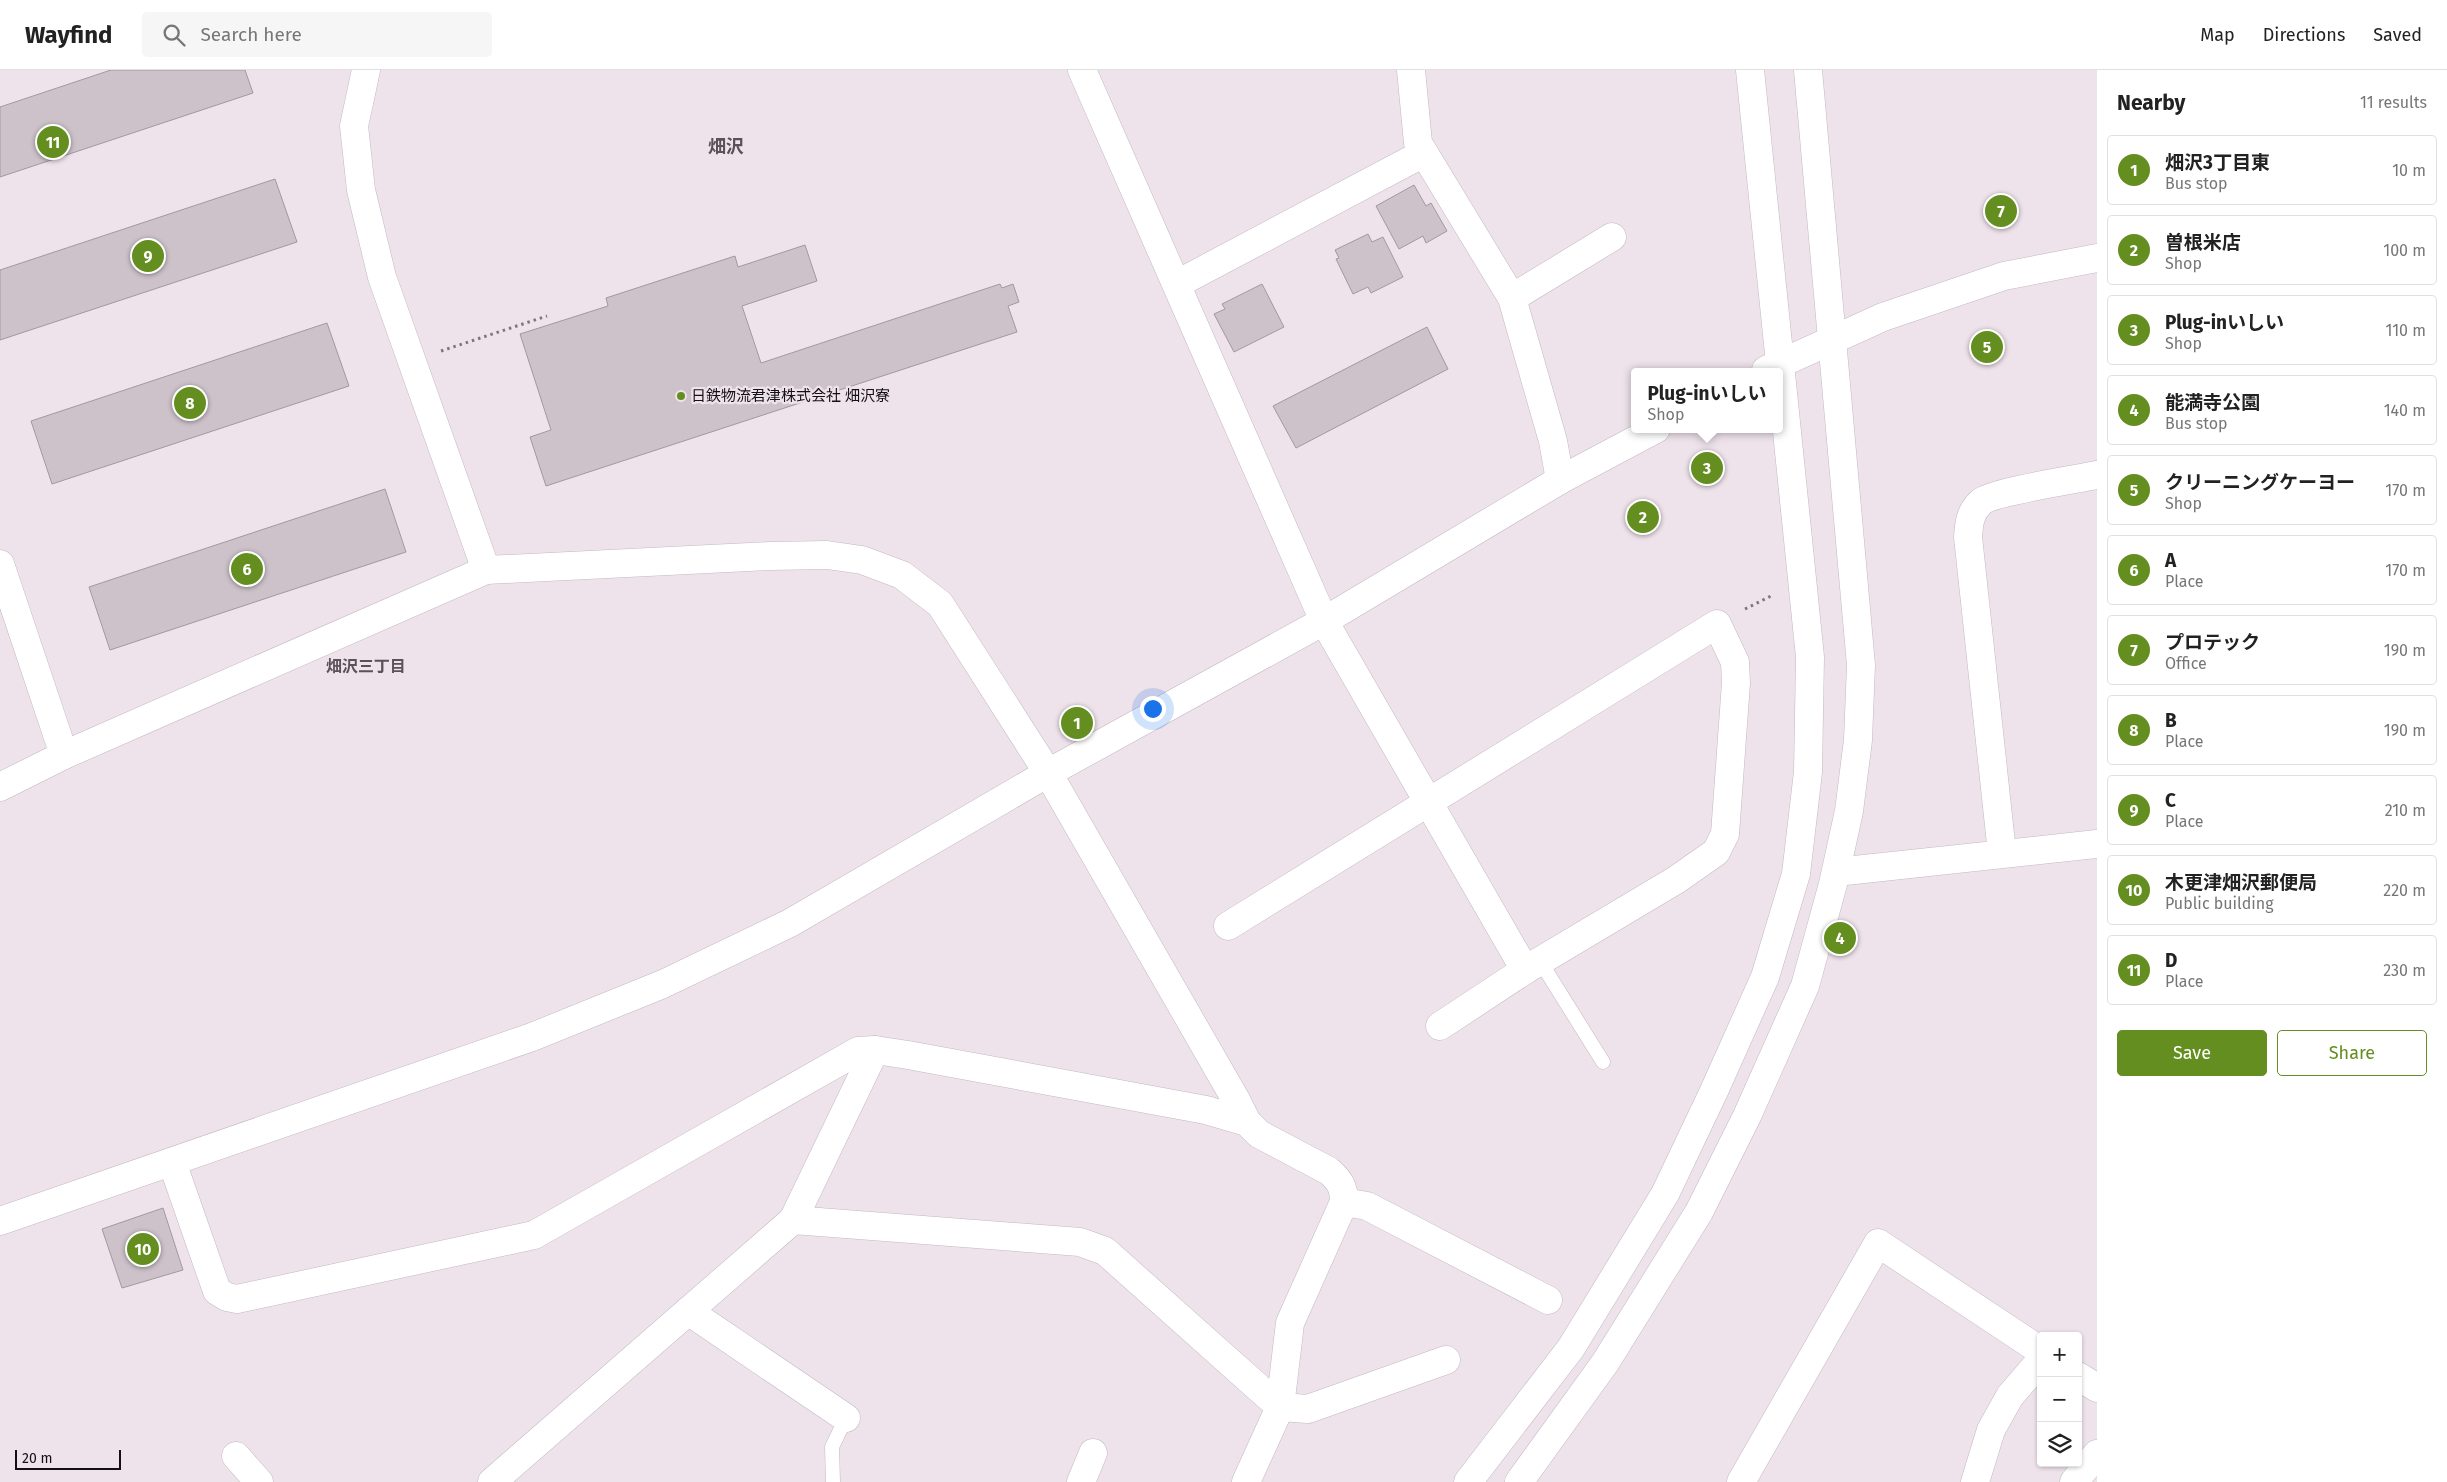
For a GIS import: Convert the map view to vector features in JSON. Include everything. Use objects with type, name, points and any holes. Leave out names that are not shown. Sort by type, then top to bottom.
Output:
[{"type":"street","points":[[366,70],[354,126],[361,190],[382,277],[486,570]]},
{"type":"street","points":[[1082,70],[1324,621],[1429,802],[1532,965]]},
{"type":"street","points":[[1411,70],[1418,143],[1512,298],[1553,441],[1560,480]]},
{"type":"street","points":[[1750,70],[1771,367],[1883,317],[2004,276],[2097,258]]},
{"type":"street","points":[[1519,1482],[1605,1363],[1699,1212],[1747,1116],[1805,986],[1836,872],[1849,811],[1858,740],[1861,665],[1808,70]]},
{"type":"street","points":[[1177,284],[1424,153]]},
{"type":"street","points":[[1512,298],[1612,237]]},
{"type":"street","points":[[0,1221],[532,1037],[663,984],[790,923],[1048,773],[1324,621],[1560,480],[1648,433]]},
{"type":"street","points":[[1468,1482],[1571,1348],[1665,1194],[1765,977],[1796,874],[1808,772],[1810,657],[1780,433]]},
{"type":"street","points":[[2002,853],[1968,537],[1971,514],[1982,501],[2038,486],[2097,475]]},
{"type":"street","points":[[0,787],[64,755],[486,570],[770,556],[827,555],[862,560],[902,575],[940,604],[1048,773],[1248,1122],[1259,1134],[1329,1171],[1344,1189],[1344,1202],[1290,1323],[1280,1408],[1246,1482]]},
{"type":"street","points":[[0,564],[64,755]]},
{"type":"street","points":[[1228,926],[1717,624],[1735,662],[1736,683],[1725,834],[1716,852],[1676,880],[1532,965],[1440,1026]]},
{"type":"street","points":[[1836,872],[2097,844]]},
{"type":"street","points":[[172,1162],[217,1291],[227,1297],[237,1299],[534,1235],[858,1051],[875,1050],[1206,1110],[1248,1122]]},
{"type":"street","points":[[498,1480],[688,1311],[794,1220],[875,1050]]},
{"type":"street","points":[[1344,1202],[1367,1206],[1548,1300]]},
{"type":"street","points":[[794,1220],[1080,1242],[1105,1250],[1280,1408],[1308,1409],[1446,1360]]},
{"type":"street","points":[[1741,1482],[1878,1243],[2037,1348]]},
{"type":"street","points":[[688,1311],[846,1418]]},
{"type":"street","points":[[1975,1482],[1991,1430],[2010,1396],[2037,1365]]},
{"type":"street","points":[[2080,1377],[2097,1388]]},
{"type":"street","points":[[1081,1482],[1093,1453]]},
{"type":"street","points":[[2075,1481],[2097,1454]]},
{"type":"street","points":[[236,1456],[259,1482]]},
{"type":"lane","points":[[1532,965],[1603,1062]]},
{"type":"lane","points":[[833,1482],[832,1447],[846,1418]]},
{"type":"path","points":[[435,353],[547,316]]},
{"type":"building","points":[[111,70],[245,70],[253,93],[0,177],[0,107]]},
{"type":"building","points":[[275,179],[297,242],[0,340],[0,270]]},
{"type":"building","points":[[1414,185],[1426,206],[1431,203],[1447,231],[1426,243],[1423,236],[1399,249],[1376,206]]},
{"type":"building","points":[[1368,234],[1372,242],[1383,237],[1403,277],[1371,293],[1368,287],[1353,294],[1336,259],[1339,258],[1335,250]]},
{"type":"building","name":"日鉄物流君津株式会社 畑沢寮","points":[[805,245],[817,281],[742,306],[761,363],[1000,284],[1002,288],[1013,284],[1019,302],[1008,306],[1017,332],[546,486],[530,437],[551,430],[520,334],[608,306],[606,298],[735,256],[738,267]]},
{"type":"building","points":[[1262,284],[1284,327],[1234,352],[1214,314],[1225,309],[1222,304]]},
{"type":"building","points":[[327,323],[349,386],[52,484],[31,421]]},
{"type":"building","points":[[1427,327],[1448,369],[1296,448],[1273,406]]},
{"type":"building","points":[[385,489],[406,552],[110,650],[89,587]]},
{"type":"building","points":[[163,1208],[183,1270],[122,1288],[102,1229]]},
{"type":"place","name":"D","points":[[53,142]]},
{"type":"place","name":"プロテック","points":[[2001,211]]},
{"type":"place","name":"C","points":[[148,256]]},
{"type":"place","name":"クリーニングケーヨー","points":[[1987,347]]},
{"type":"place","name":"日鉄物流君津株式会社 畑沢寮","points":[[681,396]]},
{"type":"place","name":"B","points":[[190,403]]},
{"type":"place","name":"Plug-inいしい","points":[[1707,468]]},
{"type":"place","name":"曽根米店","points":[[1643,517]]},
{"type":"place","name":"A","points":[[247,569]]},
{"type":"place","name":"畑沢3丁目東","points":[[1077,723]]},
{"type":"place","name":"能満寺公園","points":[[1840,938]]},
{"type":"place","name":"木更津畑沢郵便局","points":[[143,1249]]},
{"type":"district","name":"畑沢","points":[[726,147]]},
{"type":"district","name":"畑沢三丁目","points":[[366,666]]}]
